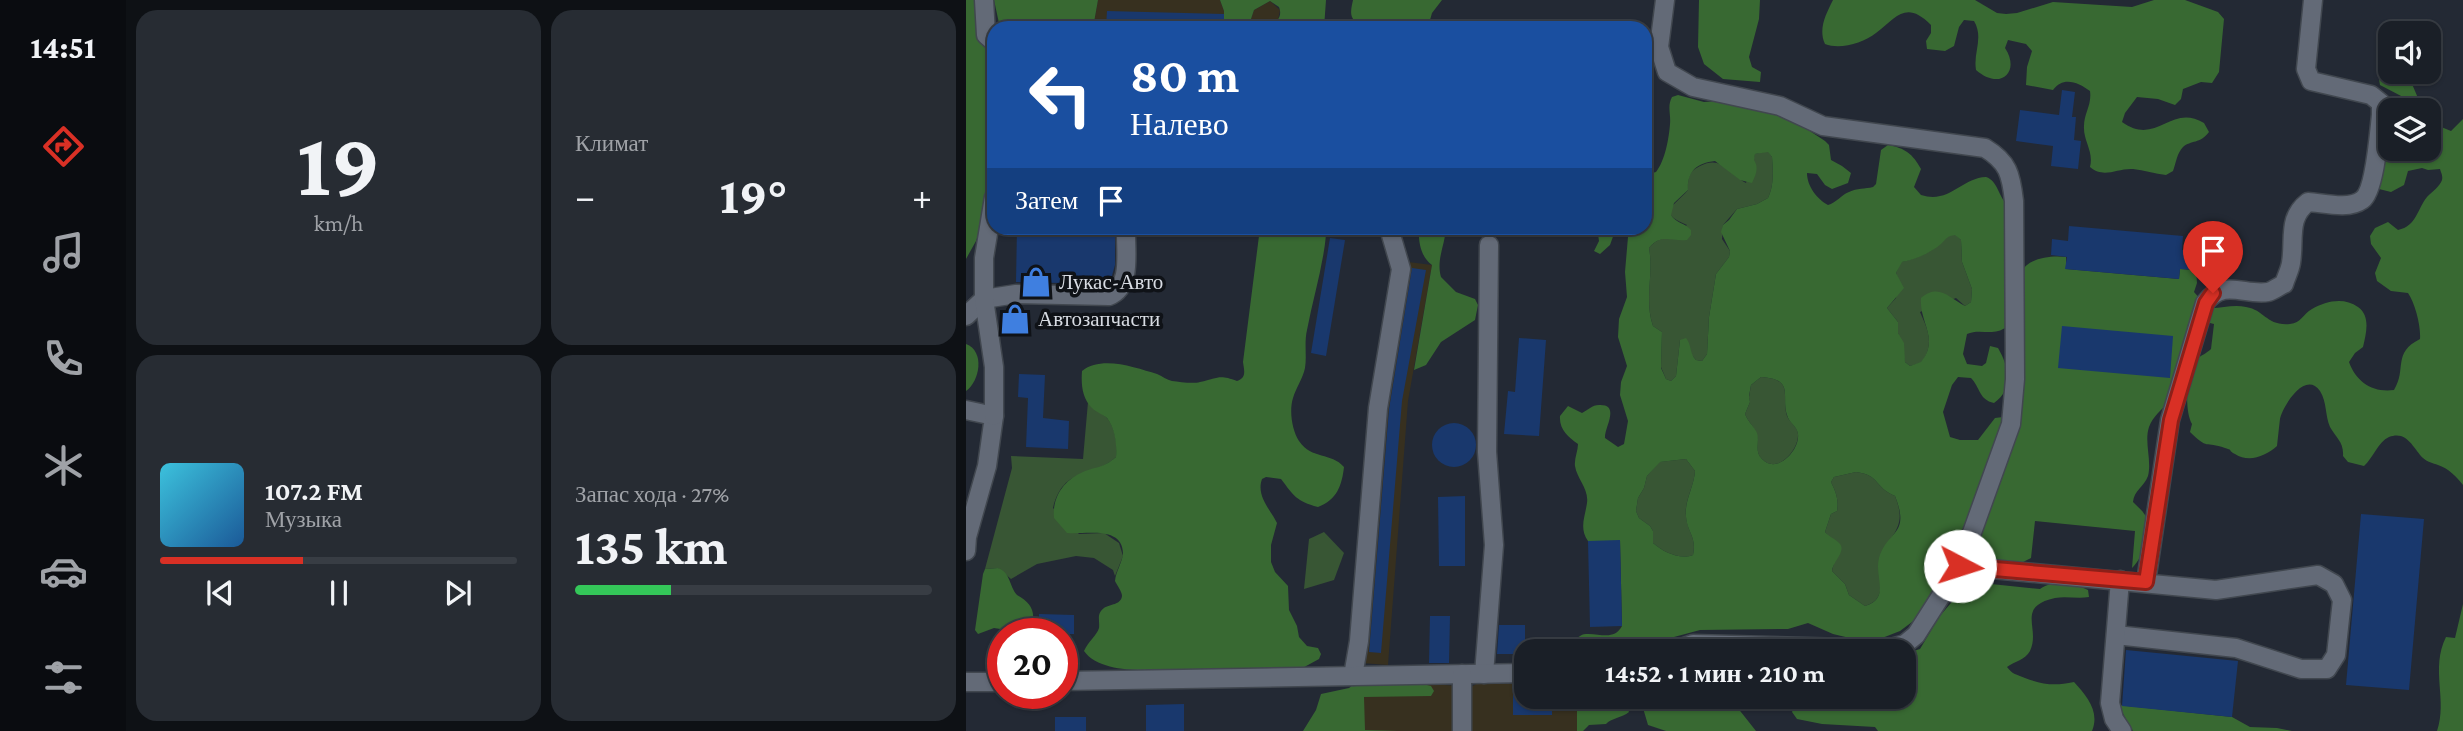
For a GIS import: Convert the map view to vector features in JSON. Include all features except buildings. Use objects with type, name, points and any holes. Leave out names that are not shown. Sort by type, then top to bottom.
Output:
[{"type":"lane","points":[[985,0],[987,36]]},
{"type":"lane","points":[[1665,0],[1659,47],[1663,60],[1667,72],[1693,87],[1780,106],[1823,125],[1984,148],[1999,157],[2011,178],[2014,201],[2015,379],[2011,424],[1960,566],[1911,639]]},
{"type":"lane","points":[[2146,582],[2171,420],[2206,303],[2213,293],[2229,289],[2269,292],[2284,284],[2291,264],[2294,221],[2298,209],[2308,202],[2345,206],[2363,200],[2370,188],[2381,103],[2371,95],[2311,81],[2306,69],[2313,0]]},
{"type":"lane","points":[[966,551],[967,537],[987,466],[994,416],[994,367],[985,299],[984,258],[988,235]]},
{"type":"lane","points":[[966,316],[985,299],[1016,294],[1109,296],[1117,293],[1124,284],[1126,235]]},
{"type":"lane","points":[[1353,676],[1359,641],[1378,408],[1401,269],[1392,235]]},
{"type":"lane","points":[[1484,674],[1494,545],[1487,452],[1489,245]]},
{"type":"lane","points":[[966,410],[994,416]]},
{"type":"lane","points":[[1960,566],[2216,590],[2318,575],[2334,584],[2342,600],[2336,655],[2327,670],[2301,669],[2236,648],[2116,635]]},
{"type":"lane","points":[[2120,580],[2110,703],[2114,719],[2122,731]]},
{"type":"lane","points":[[1078,681],[1514,673]]},
{"type":"lane","points":[[1462,674],[1462,731]]},
{"type":"lane","points":[[966,682],[987,682]]},
{"type":"shaded area","points":[[1098,0],[1220,0],[1224,11],[1224,21],[1094,21]]},
{"type":"shaded area","points":[[1270,1],[1280,10],[1278,20],[1250,21],[1254,10]]},
{"type":"shaded area","points":[[1385,235],[1400,235],[1408,262],[1432,265],[1408,401],[1388,665],[1348,662],[1354,639],[1371,398],[1395,266]]},
{"type":"shaded area","points":[[1357,682],[1438,682],[1471,687],[1478,683],[1514,684],[1514,709],[1577,709],[1577,731],[1358,731]]},
{"type":"green space","points":[[966,0],[977,0],[978,30],[987,46],[987,210],[976,241],[966,259]]},
{"type":"green space","points":[[994,0],[1098,0],[1094,21],[998,21]]},
{"type":"green space","points":[[1220,0],[1326,0],[1324,21],[1277,21],[1280,14],[1279,7],[1270,1],[1254,10],[1250,21],[1224,21]]},
{"type":"green space","points":[[1353,0],[1442,0],[1432,13],[1431,21],[1356,21],[1351,15]]},
{"type":"green space","points":[[1699,0],[1760,0],[1759,19],[1749,57],[1752,67],[1761,72],[1760,82],[1723,79],[1704,64],[1698,47]]},
{"type":"green space","points":[[1833,0],[1975,0],[1997,13],[2006,14],[2053,2],[2132,7],[2154,0],[2185,0],[2218,12],[2224,19],[2219,72],[2212,83],[2201,82],[2183,89],[2181,99],[2175,105],[2158,99],[2137,97],[2122,122],[2145,130],[2172,120],[2192,118],[2204,123],[2209,132],[2183,147],[2173,171],[2166,175],[2133,169],[2100,172],[2090,167],[2091,156],[2084,131],[2090,91],[2071,82],[2061,83],[2053,90],[2026,85],[2027,67],[2032,51],[2026,44],[2008,40],[2005,48],[2011,65],[2006,76],[2000,79],[1985,76],[1976,70],[1978,33],[1974,21],[1964,20],[1959,27],[1954,46],[1945,51],[1927,49],[1926,41],[1931,33],[1931,25],[1915,13],[1908,12],[1896,17],[1865,40],[1844,46],[1831,46],[1825,44],[1822,33]]},
{"type":"green space","points":[[2412,84],[2418,98],[2404,98],[2380,85]]},
{"type":"green space","points":[[1678,95],[1787,116],[1825,141],[1829,145],[1831,160],[1851,173],[1848,183],[1832,189],[1825,185],[1817,174],[1807,173],[1813,192],[1828,205],[1846,193],[1876,184],[1881,150],[1888,145],[1908,152],[1918,164],[1921,169],[1914,187],[1921,195],[1931,197],[1948,194],[1977,178],[1986,177],[1996,185],[2007,204],[2006,327],[1997,331],[1967,334],[1963,354],[1967,364],[1982,366],[1986,363],[1990,346],[1998,348],[2007,370],[2007,384],[2005,391],[1994,403],[1983,396],[1971,378],[1958,377],[1952,385],[1943,412],[1950,437],[1960,440],[1978,440],[1995,418],[2003,417],[2004,422],[1961,553],[1916,619],[1900,631],[1880,639],[1854,639],[1833,634],[1808,623],[1788,629],[1700,630],[1655,639],[1575,639],[1584,634],[1611,635],[1622,626],[1620,541],[1588,541],[1585,536],[1583,522],[1587,498],[1575,466],[1578,444],[1565,432],[1560,416],[1568,406],[1582,413],[1594,406],[1606,406],[1609,408],[1610,417],[1605,438],[1618,447],[1624,444],[1628,421],[1620,395],[1627,366],[1618,337],[1619,319],[1627,297],[1625,272],[1628,235],[1652,235],[1652,173],[1656,172],[1662,162],[1669,136],[1670,104],[1672,97]],"holes":[[[1768,152],[1772,157],[1773,178],[1768,198],[1737,209],[1723,225],[1721,232],[1730,251],[1729,257],[1716,274],[1709,317],[1707,354],[1702,361],[1696,360],[1686,338],[1680,340],[1676,376],[1671,381],[1666,379],[1661,368],[1662,332],[1653,326],[1650,316],[1649,248],[1658,241],[1687,240],[1691,235],[1691,230],[1671,215],[1674,203],[1688,190],[1691,173],[1698,166],[1715,161],[1740,180],[1752,183],[1756,171],[1755,154]],[[1955,235],[1961,240],[1962,262],[1972,289],[1971,302],[1965,306],[1939,292],[1921,298],[1929,345],[1921,362],[1910,366],[1905,362],[1904,343],[1898,333],[1898,322],[1887,308],[1904,288],[1896,273],[1902,262],[1927,253],[1947,238]],[[1761,377],[1772,378],[1783,385],[1787,415],[1798,434],[1791,453],[1781,462],[1774,464],[1762,459],[1758,453],[1758,436],[1745,414],[1750,402],[1751,385]],[[1686,459],[1695,471],[1686,511],[1694,544],[1693,555],[1683,557],[1653,543],[1653,531],[1639,518],[1636,511],[1647,476],[1660,462]],[[1856,472],[1869,476],[1895,496],[1900,519],[1899,526],[1879,558],[1880,592],[1873,602],[1865,606],[1849,595],[1845,584],[1832,571],[1841,547],[1825,532],[1831,514],[1837,511],[1838,507],[1831,482],[1834,477]]]},
{"type":"green space","points":[[2463,119],[2463,485],[2442,466],[2425,459],[2405,438],[2395,435],[2385,439],[2364,466],[2348,462],[2330,427],[2322,395],[2314,386],[2302,387],[2285,406],[2280,419],[2277,446],[2268,453],[2252,458],[2240,457],[2228,449],[2200,441],[2190,432],[2192,424],[2188,410],[2188,382],[2197,359],[2211,349],[2214,324],[2198,320],[2188,324],[2175,386],[2168,402],[2149,427],[2148,476],[2135,494],[2133,502],[2145,515],[2148,528],[2143,551],[2132,568],[2135,531],[2035,521],[2031,558],[2017,565],[1990,563],[1983,558],[1978,542],[1995,484],[2021,272],[2024,267],[2040,258],[2060,256],[2066,257],[2066,269],[2179,279],[2180,269],[2196,270],[2197,283],[2194,292],[2208,308],[2246,307],[2282,324],[2297,322],[2309,311],[2323,304],[2347,302],[2362,311],[2366,326],[2363,347],[2349,362],[2352,369],[2372,388],[2394,390],[2403,356],[2411,344],[2420,339],[2420,328],[2408,293],[2391,291],[2377,281],[2375,273],[2381,258],[2371,244],[2370,236],[2375,228],[2388,222],[2398,230],[2409,225],[2427,197],[2440,184],[2442,177],[2440,169],[2422,168],[2408,171],[2404,185],[2391,192],[2379,189],[2376,184],[2384,161],[2441,161],[2441,127],[2451,131]]},
{"type":"green space","points":[[1768,151],[1772,157],[1773,173],[1768,198],[1737,209],[1723,225],[1722,239],[1730,251],[1729,257],[1716,274],[1709,317],[1707,354],[1702,361],[1696,360],[1680,340],[1676,376],[1671,381],[1666,379],[1661,367],[1662,332],[1653,326],[1650,316],[1649,248],[1659,240],[1672,239],[1687,225],[1677,220],[1670,212],[1688,190],[1693,171],[1708,163],[1719,164],[1746,183],[1755,154]]},
{"type":"green space","points":[[1955,234],[1961,240],[1962,262],[1972,289],[1971,302],[1965,306],[1956,298],[1920,312],[1928,331],[1928,350],[1921,363],[1910,366],[1905,362],[1898,322],[1887,308],[1896,298],[1896,273],[1901,262],[1926,253],[1938,246],[1946,236]]},
{"type":"green space","points":[[1259,235],[1326,235],[1306,335],[1305,368],[1291,409],[1299,441],[1310,451],[1339,462],[1344,467],[1342,480],[1334,496],[1318,507],[1296,497],[1281,479],[1266,477],[1262,479],[1261,485],[1262,497],[1277,523],[1271,545],[1271,562],[1275,572],[1288,586],[1289,610],[1299,637],[1307,646],[1318,648],[1321,654],[1319,659],[1297,671],[1134,670],[1095,661],[1084,651],[1098,631],[1102,610],[1121,599],[1115,581],[1123,554],[1121,545],[1117,539],[1101,533],[1067,533],[1054,518],[1057,497],[1064,485],[1081,473],[1107,464],[1116,457],[1112,427],[1107,418],[1094,410],[1086,400],[1082,371],[1090,366],[1109,363],[1179,382],[1197,383],[1222,377],[1237,381],[1244,373],[1243,362]]},
{"type":"green space","points":[[1419,235],[1445,235],[1440,259],[1441,277],[1456,292],[1475,299],[1478,305],[1475,320],[1441,342],[1426,365],[1414,370],[1432,265],[1425,258]]},
{"type":"green space","points":[[1598,235],[1614,235],[1610,245],[1600,254],[1594,251],[1599,241]]},
{"type":"green space","points":[[966,344],[976,353],[978,366],[975,380],[966,391]]},
{"type":"green space","points":[[1761,377],[1772,378],[1783,385],[1787,416],[1798,434],[1791,453],[1774,464],[1768,463],[1760,456],[1756,433],[1745,414],[1750,402],[1751,385]]},
{"type":"green space","points":[[1088,402],[1112,425],[1116,457],[1097,469],[1071,479],[1058,494],[1053,508],[1079,534],[1104,533],[1119,543],[1123,556],[1115,576],[1113,570],[1094,558],[1076,556],[1037,564],[1011,579],[998,568],[985,569],[1012,468],[1011,456],[1083,459]]},
{"type":"green space","points":[[1686,459],[1695,471],[1686,510],[1694,549],[1693,555],[1683,557],[1667,552],[1653,543],[1653,531],[1639,518],[1636,511],[1647,476],[1659,462]]},
{"type":"green space","points":[[1856,472],[1869,476],[1895,496],[1900,515],[1896,531],[1882,552],[1878,597],[1865,606],[1849,595],[1845,584],[1832,571],[1835,559],[1825,532],[1831,514],[1837,511],[1838,507],[1831,482],[1834,477]]},
{"type":"green space","points":[[1324,532],[1344,553],[1334,580],[1304,589],[1309,539]]},
{"type":"green space","points":[[998,568],[1008,576],[1014,591],[1031,607],[1033,618],[987,618],[987,631],[978,634],[975,630],[985,569]]},
{"type":"green space","points":[[1968,583],[2040,589],[2051,584],[2064,583],[2088,590],[2089,597],[2055,598],[2036,607],[2032,613],[2033,642],[2030,651],[2007,667],[2015,674],[2038,682],[2074,682],[2088,699],[2093,711],[2092,731],[1878,731],[1875,727],[1822,724],[1797,719],[1792,712],[1793,709],[1916,709],[1916,650],[1920,649],[1939,617]]},
{"type":"green space","points":[[2463,604],[2463,731],[2437,731],[2441,708],[2441,649],[2446,637],[2455,638]]},
{"type":"green space","points":[[1357,682],[1415,682],[1431,686],[1434,691],[1431,696],[1364,697],[1365,730],[1398,731],[1303,731],[1316,710],[1321,694],[1349,688]]},
{"type":"green space","points":[[2118,705],[2232,717],[2250,727],[2292,731],[2133,731]]},
{"type":"green space","points":[[1577,709],[1628,709],[1629,712],[1606,724],[1589,725],[1583,731],[1577,731]]},
{"type":"green space","points":[[1643,709],[1739,709],[1756,731],[1666,731],[1648,725]]},
{"type":"place","name":"Лукас-Авто","points":[[1036,282]]},
{"type":"place","name":"Автозапчасти","points":[[1015,319]]},
{"type":"route","points":[[1960,566],[2146,582],[2171,420],[2206,303],[2213,293]]}]
